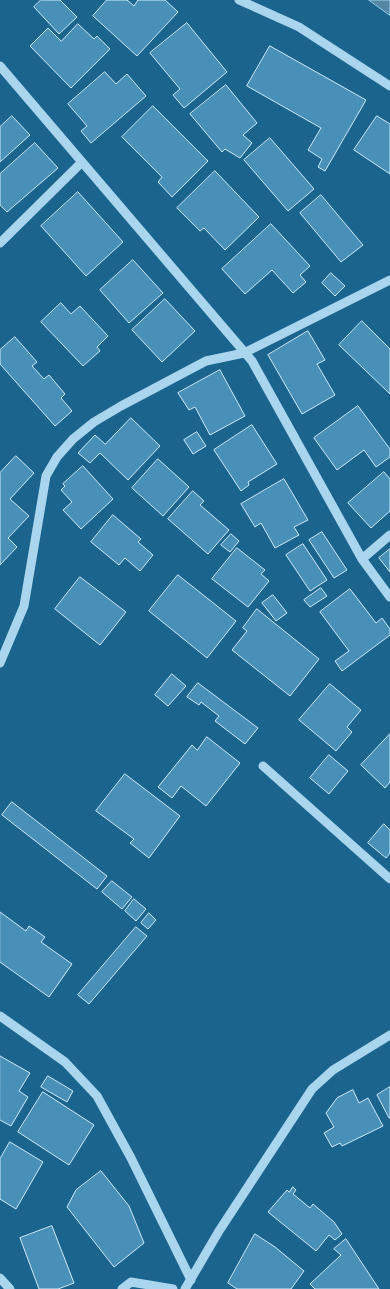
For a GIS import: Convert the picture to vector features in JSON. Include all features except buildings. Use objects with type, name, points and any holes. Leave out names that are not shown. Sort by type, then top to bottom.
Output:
[{"type":"street","points":[[240,0],[299,27],[390,86]]},
{"type":"street","points":[[0,66],[252,362],[362,560],[390,597]]},
{"type":"street","points":[[0,243],[82,162]]},
{"type":"street","points":[[0,663],[24,606],[46,476],[57,457],[73,439],[94,422],[114,410],[206,361],[244,353],[390,280]]},
{"type":"street","points":[[362,560],[390,535]]},
{"type":"street","points":[[263,766],[390,879]]},
{"type":"street","points":[[0,1016],[65,1062],[97,1096],[131,1158],[190,1280]]},
{"type":"street","points":[[185,1289],[219,1231],[312,1089],[333,1070],[390,1035]]},
{"type":"street","points":[[0,1278],[10,1289]]},
{"type":"street","points":[[122,1289],[131,1282],[172,1289]]},
{"type":"water","points":[[369,0],[390,0],[390,15]]}]
